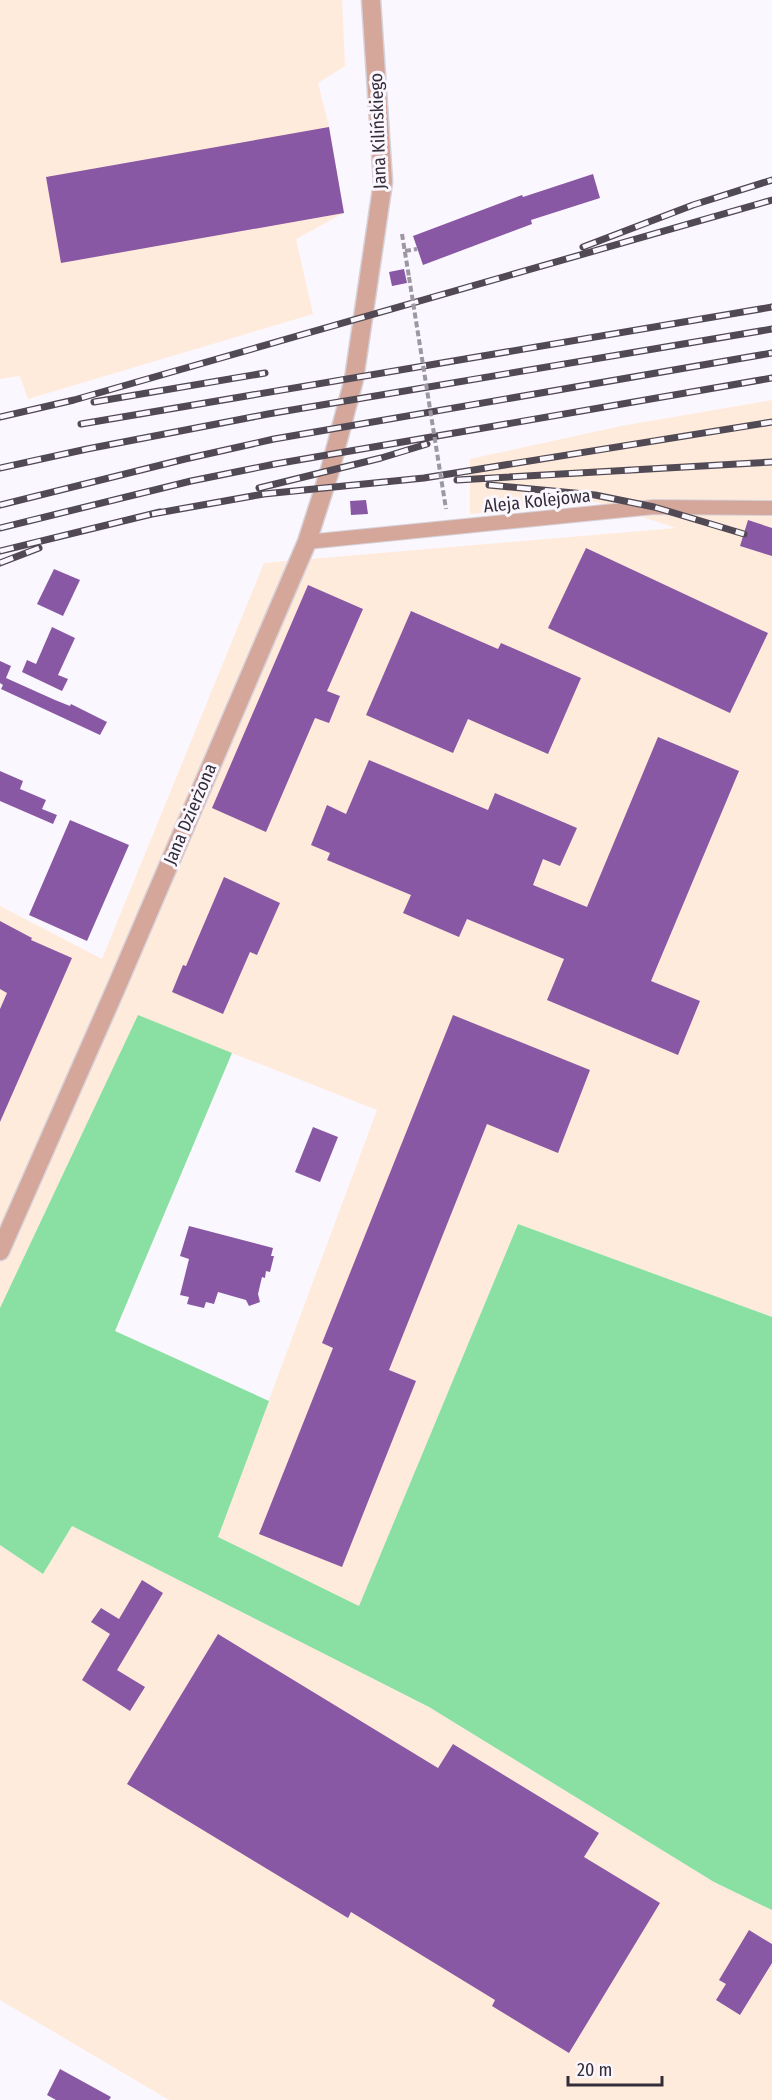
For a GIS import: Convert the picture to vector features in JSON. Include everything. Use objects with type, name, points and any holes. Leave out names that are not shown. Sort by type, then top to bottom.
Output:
[{"type":"street","name":"Jana Kilińskiego","points":[[356,368],[383,182],[371,0]]},
{"type":"street","name":"Jana Dzierżona","points":[[0,1251],[116,988],[306,542],[335,453],[356,368]]},
{"type":"lane","name":"Aleja Kolejowa","points":[[306,542],[654,507],[772,508]]},
{"type":"path","points":[[402,231],[446,509]]},
{"type":"path","points":[[405,251],[417,249]]},
{"type":"shaded area","points":[[0,0],[342,0],[345,66],[318,83],[329,127],[344,213],[296,239],[313,314],[28,399],[20,376],[0,379]]},
{"type":"shaded area","points":[[772,400],[772,1317],[518,1224],[359,1606],[218,1537],[377,1110],[138,1016],[0,1308],[0,906],[102,959],[264,563],[676,528],[597,502],[470,514],[470,459],[621,426]]},
{"type":"shaded area","points":[[72,1526],[429,1707],[714,1882],[772,1910],[772,2100],[169,2100],[0,2000],[0,1545],[43,1574]]},
{"type":"green space","points":[[138,1015],[232,1053],[115,1331],[269,1401],[218,1537],[359,1606],[518,1224],[772,1317],[772,1910],[714,1882],[429,1707],[72,1526],[43,1574],[0,1545],[0,1308]]},
{"type":"building","points":[[329,127],[344,213],[61,263],[46,177]]},
{"type":"building","points":[[593,174],[600,198],[531,220],[532,224],[423,265],[413,236],[522,195],[523,197]]},
{"type":"building","points":[[404,269],[407,283],[392,286],[389,272]]},
{"type":"building","points":[[366,500],[368,514],[351,515],[350,501]]},
{"type":"building","points":[[748,520],[772,528],[772,556],[740,546]]},
{"type":"building","points":[[586,548],[768,633],[730,713],[548,628]]},
{"type":"building","points":[[54,569],[80,580],[63,616],[37,604]]},
{"type":"building","points":[[308,585],[363,609],[327,691],[340,696],[329,723],[315,718],[266,832],[212,808]]},
{"type":"building","points":[[411,611],[498,649],[501,643],[581,678],[548,754],[468,719],[453,753],[366,715]]},
{"type":"building","points":[[52,627],[75,638],[58,675],[68,679],[62,691],[22,672],[27,660],[36,664]]},
{"type":"building","points":[[0,661],[11,666],[6,678],[70,706],[71,704],[107,722],[100,735],[1,689],[3,685],[0,683]]},
{"type":"building","points":[[658,737],[739,771],[651,981],[700,1001],[678,1055],[547,1000],[564,959],[467,919],[459,937],[403,913],[411,895],[327,860],[330,853],[311,845],[327,805],[346,814],[369,760],[488,810],[495,793],[577,828],[560,866],[543,859],[533,885],[587,907]]},
{"type":"building","points":[[0,771],[23,781],[20,789],[46,800],[42,809],[57,815],[53,824],[0,801]]},
{"type":"building","points":[[70,820],[129,845],[87,941],[29,915]]},
{"type":"building","points":[[224,877],[280,903],[257,955],[250,952],[223,1014],[172,992],[183,965],[186,966]]},
{"type":"building","points":[[0,921],[32,938],[31,940],[72,958],[0,1122],[0,1009],[7,993],[0,989]]},
{"type":"building","points":[[453,1015],[590,1070],[558,1153],[487,1124],[389,1370],[416,1381],[342,1567],[259,1534],[333,1348],[322,1343]]},
{"type":"building","points":[[313,1127],[338,1137],[320,1182],[295,1172]]},
{"type":"building","points":[[189,1226],[273,1248],[271,1256],[274,1256],[270,1272],[266,1271],[265,1278],[262,1277],[258,1294],[260,1302],[249,1306],[246,1300],[218,1292],[214,1304],[206,1302],[204,1308],[187,1304],[189,1297],[180,1295],[189,1259],[180,1256]]},
{"type":"building","points":[[142,1580],[163,1593],[117,1670],[145,1687],[130,1711],[82,1680],[110,1634],[91,1622],[101,1608],[119,1619]]},
{"type":"building","points":[[218,1634],[438,1768],[453,1744],[599,1833],[584,1857],[660,1903],[569,2053],[492,2006],[495,2000],[351,1912],[348,1918],[127,1784]]},
{"type":"building","points":[[749,1930],[772,1944],[772,1963],[740,2015],[716,2000],[726,1984],[719,1980]]},
{"type":"building","points":[[60,2069],[111,2097],[109,2100],[56,2100],[47,2095]]},
{"type":"railway","points":[[583,247],[693,205],[772,180]]},
{"type":"railway","points":[[0,417],[74,400],[772,200]]},
{"type":"railway","points":[[81,424],[772,307]]},
{"type":"railway","points":[[0,468],[268,414],[772,329]]},
{"type":"railway","points":[[0,505],[274,439],[772,353]]},
{"type":"railway","points":[[94,402],[265,373]]},
{"type":"railway","points":[[0,528],[191,481],[275,464],[772,378]]},
{"type":"railway","points":[[152,514],[264,494],[424,478],[772,422]]},
{"type":"railway","points":[[259,488],[381,458],[427,444]]},
{"type":"railway","points":[[457,480],[772,462]]},
{"type":"railway","points":[[489,485],[595,495],[654,507],[744,534]]},
{"type":"railway","points":[[0,551],[160,512]]},
{"type":"railway","points":[[0,563],[39,548]]}]
